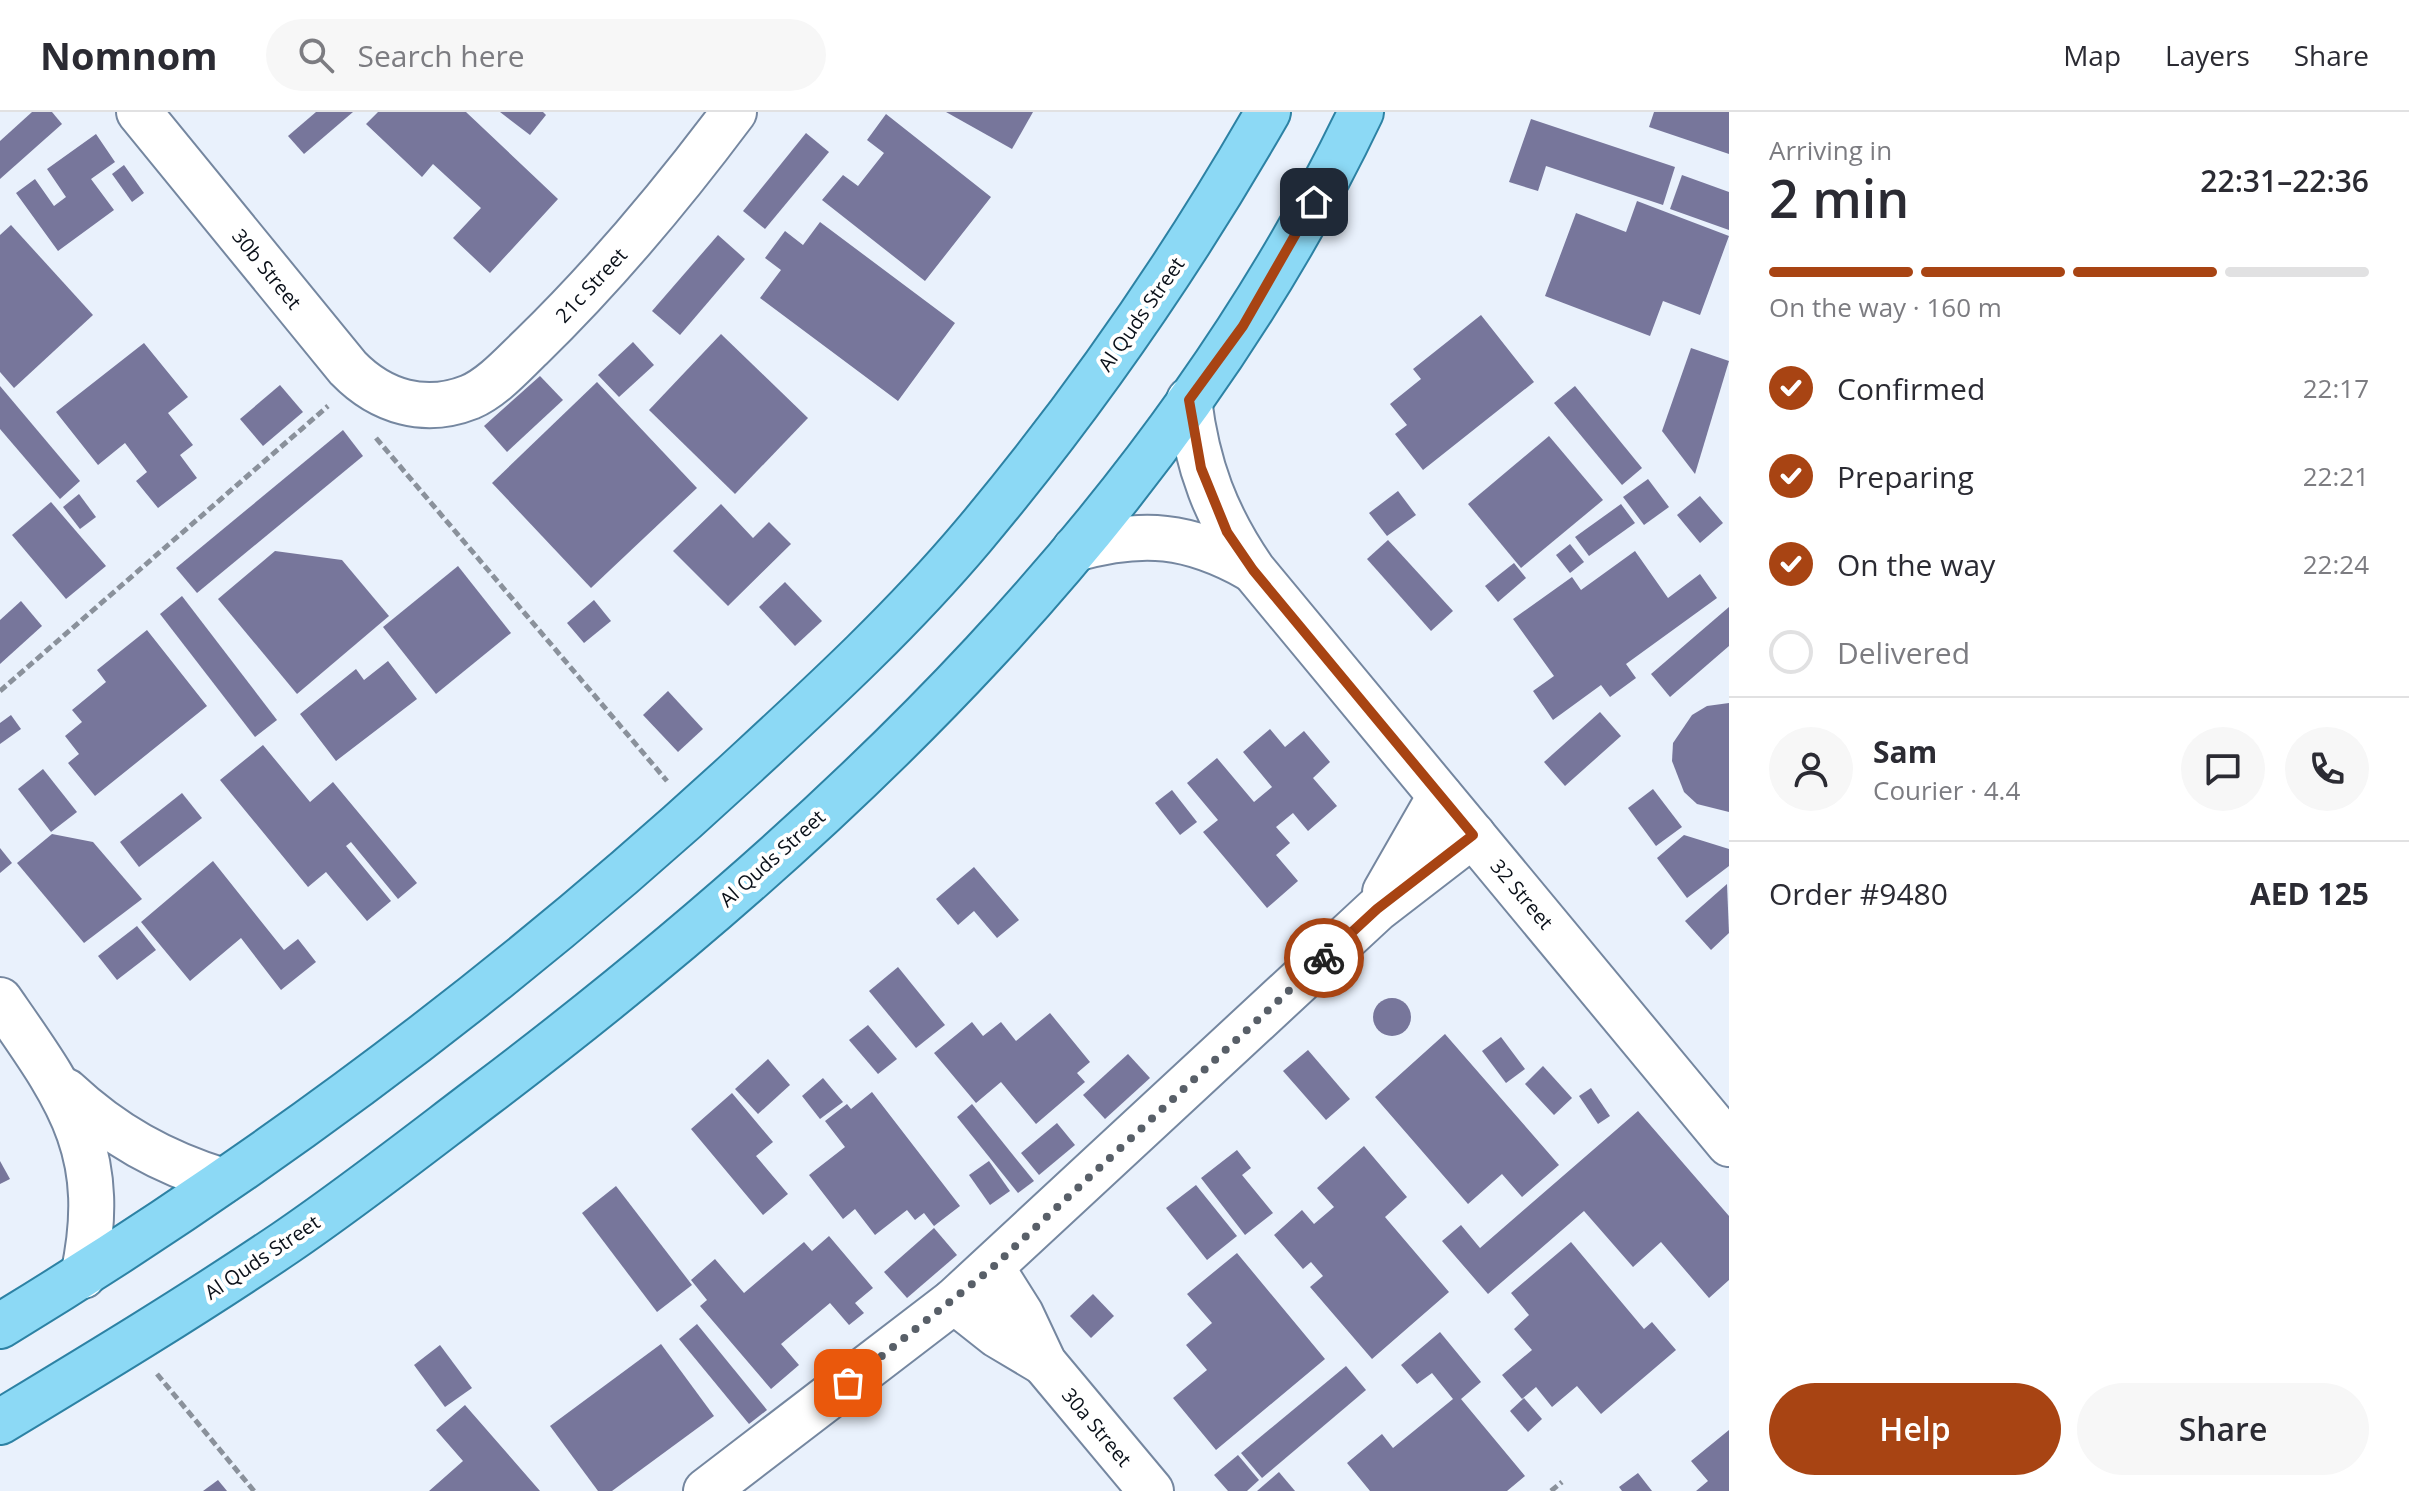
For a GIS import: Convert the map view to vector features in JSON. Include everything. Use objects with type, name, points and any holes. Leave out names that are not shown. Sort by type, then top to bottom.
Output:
[{"type":"main road","name":"Al Quds Street","points":[[0,1326],[83,1276],[223,1181],[480,992],[694,812],[860,658],[971,538],[1081,402],[1176,264],[1268,112]]},
{"type":"main road","points":[[1288,253],[1306,182],[1336,112]]},
{"type":"main road","name":"Al Quds Street","points":[[0,1422],[131,1343],[288,1241],[525,1064],[658,960],[922,721],[1075,549],[1243,326],[1288,253],[1361,112]]},
{"type":"street","name":"30b Street","points":[[139,112],[359,380],[412,406]]},
{"type":"street","name":"21c Street","points":[[412,406],[443,405],[472,396],[496,380],[573,306],[628,245],[734,112]]},
{"type":"street","name":"32 Street","points":[[1189,400],[1195,446],[1207,490],[1227,532],[1253,570],[1729,1144]]},
{"type":"street","name":"32 Street","points":[[1075,549],[1111,539],[1148,536],[1185,540],[1221,552],[1253,570]]},
{"type":"street","points":[[1377,909],[1440,796]]},
{"type":"street","points":[[706,1491],[954,1301],[1377,909],[1473,835]]},
{"type":"street","points":[[0,1000],[58,1084],[84,1145],[93,1197],[91,1237],[83,1276]]},
{"type":"street","points":[[58,1084],[129,1141],[186,1170],[223,1181]]},
{"type":"street","name":"30a Street","points":[[992,1268],[1021,1314],[1044,1363],[1151,1491]]},
{"type":"street","name":"30a Street","points":[[954,1301],[997,1335],[1044,1363]]},
{"type":"path","points":[[0,691],[359,380]]},
{"type":"path","points":[[371,431],[694,812]]},
{"type":"path","points":[[131,1343],[254,1491]]},
{"type":"path","points":[[1551,1491],[1562,1482]]},
{"type":"building","points":[[32,112],[52,112],[62,124],[0,179],[0,141]]},
{"type":"building","points":[[316,112],[353,112],[304,154],[288,136]]},
{"type":"building","points":[[378,112],[466,112],[558,199],[490,273],[453,238],[481,208],[433,164],[422,177],[366,124]]},
{"type":"building","points":[[500,112],[543,112],[546,115],[530,135]]},
{"type":"building","points":[[946,112],[1033,112],[1012,149]]},
{"type":"building","points":[[1654,112],[1729,112],[1729,154],[1649,127]]},
{"type":"building","points":[[886,114],[991,197],[925,281],[822,200],[843,175],[858,186],[884,153],[867,140]]},
{"type":"building","points":[[1531,119],[1675,167],[1663,205],[1546,166],[1538,191],[1509,182]]},
{"type":"building","points":[[806,133],[829,152],[765,229],[743,211]]},
{"type":"building","points":[[96,134],[115,162],[91,179],[114,210],[58,251],[16,193],[35,179],[54,206],[66,197],[47,169]]},
{"type":"building","points":[[124,165],[144,193],[132,202],[112,174]]},
{"type":"building","points":[[1682,175],[1729,192],[1729,230],[1670,209]]},
{"type":"building","points":[[1637,201],[1729,236],[1700,315],[1663,301],[1650,336],[1545,296],[1576,213],[1626,232]]},
{"type":"building","points":[[820,222],[955,323],[898,401],[760,298],[781,270],[765,258],[785,231],[803,245]]},
{"type":"building","points":[[11,225],[93,315],[14,388],[0,372],[0,235]]},
{"type":"building","points":[[718,235],[745,259],[680,335],[652,311]]},
{"type":"building","points":[[1481,315],[1534,382],[1423,470],[1395,434],[1407,425],[1390,404],[1421,379],[1413,369]]},
{"type":"building","points":[[721,334],[808,418],[735,494],[649,410]]},
{"type":"building","points":[[633,342],[654,365],[619,397],[598,375]]},
{"type":"building","points":[[144,343],[188,397],[168,413],[193,445],[180,455],[197,478],[158,508],[136,481],[147,472],[125,443],[98,465],[56,412]]},
{"type":"building","points":[[1691,348],[1729,361],[1695,474],[1662,431]]},
{"type":"building","points":[[540,376],[563,400],[507,452],[484,426]]},
{"type":"building","points":[[597,382],[697,488],[591,588],[492,483]]},
{"type":"building","points":[[280,385],[303,412],[263,446],[240,419]]},
{"type":"building","points":[[0,386],[80,481],[60,499],[0,429]]},
{"type":"building","points":[[1575,386],[1642,468],[1622,485],[1554,403]]},
{"type":"building","points":[[343,430],[363,456],[197,593],[176,568]]},
{"type":"building","points":[[1549,436],[1603,500],[1521,568],[1468,504]]},
{"type":"building","points":[[1648,479],[1669,507],[1644,525],[1623,497]]},
{"type":"building","points":[[1398,491],[1416,515],[1387,536],[1369,513]]},
{"type":"building","points":[[79,494],[96,517],[80,529],[63,507]]},
{"type":"building","points":[[1700,496],[1723,523],[1700,543],[1677,515]]},
{"type":"building","points":[[51,502],[106,566],[66,599],[12,535]]},
{"type":"building","points":[[721,504],[753,538],[769,522],[791,544],[728,606],[673,551]]},
{"type":"building","points":[[1621,504],[1635,523],[1589,556],[1575,537]]},
{"type":"building","points":[[1388,540],[1453,611],[1431,631],[1367,559]]},
{"type":"building","points":[[1570,544],[1584,562],[1570,573],[1556,555]]},
{"type":"building","points":[[275,551],[342,560],[389,616],[297,694],[218,599]]},
{"type":"building","points":[[1635,551],[1668,598],[1700,574],[1717,598],[1626,664],[1636,678],[1610,697],[1601,685],[1553,720],[1533,691],[1554,676],[1513,619],[1572,577],[1581,590]]},
{"type":"building","points":[[1514,563],[1526,578],[1498,602],[1485,586]]},
{"type":"building","points":[[458,566],[511,633],[436,694],[383,627]]},
{"type":"building","points":[[785,582],[822,621],[795,646],[759,607]]},
{"type":"building","points":[[182,596],[277,720],[255,737],[160,614]]},
{"type":"building","points":[[594,600],[611,621],[584,643],[567,623]]},
{"type":"building","points":[[21,601],[42,626],[0,664],[0,620]]},
{"type":"building","points":[[1729,607],[1729,646],[1670,697],[1651,674]]},
{"type":"building","points":[[147,630],[207,706],[95,796],[68,763],[79,754],[65,736],[82,722],[72,710],[106,682],[97,670]]},
{"type":"building","points":[[388,661],[417,699],[336,761],[300,714],[356,669],[364,680]]},
{"type":"building","points":[[668,691],[703,729],[678,752],[643,715]]},
{"type":"building","points":[[1729,703],[1729,812],[1697,804],[1684,792],[1672,761],[1673,743],[1692,715],[1707,706]]},
{"type":"building","points":[[1600,712],[1621,736],[1565,786],[1544,762]]},
{"type":"building","points":[[11,715],[21,729],[0,744],[0,723]]},
{"type":"building","points":[[1270,729],[1285,747],[1304,731],[1330,762],[1313,778],[1337,806],[1308,831],[1293,813],[1276,827],[1290,843],[1276,855],[1298,881],[1267,908],[1203,832],[1218,820],[1187,783],[1217,758],[1254,802],[1272,787],[1243,752]]},
{"type":"building","points":[[263,745],[310,802],[333,782],[417,883],[398,899],[351,842],[346,846],[391,901],[367,921],[326,872],[308,887],[220,780]]},
{"type":"building","points":[[43,769],[77,812],[51,832],[18,789]]},
{"type":"building","points":[[1653,789],[1682,827],[1656,846],[1628,808]]},
{"type":"building","points":[[1172,790],[1197,822],[1180,835],[1155,803]]},
{"type":"building","points":[[182,793],[202,818],[139,867],[120,842]]},
{"type":"building","points":[[52,834],[93,842],[142,899],[84,943],[17,863]]},
{"type":"building","points":[[1684,835],[1729,849],[1729,866],[1687,898],[1657,858]]},
{"type":"building","points":[[0,848],[12,863],[0,873]]},
{"type":"building","points":[[213,861],[284,950],[298,939],[316,962],[281,990],[241,938],[190,981],[141,922]]},
{"type":"building","points":[[974,867],[1019,920],[997,938],[974,911],[958,925],[936,899]]},
{"type":"building","points":[[1727,884],[1729,933],[1711,950],[1685,921]]},
{"type":"building","points":[[137,926],[156,950],[117,980],[98,956]]},
{"type":"building","points":[[898,967],[945,1025],[916,1048],[869,991]]},
{"type":"building","points":[[1392,998],[1406,1003],[1411,1017],[1406,1031],[1392,1036],[1378,1031],[1373,1017],[1378,1003]]},
{"type":"building","points":[[1050,1013],[1090,1062],[1077,1073],[1085,1082],[1036,1124],[1001,1082],[976,1103],[934,1053],[972,1022],[983,1036],[1001,1022],[1016,1041]]},
{"type":"building","points":[[868,1025],[897,1059],[878,1074],[849,1040]]},
{"type":"building","points":[[1445,1034],[1559,1165],[1522,1197],[1502,1174],[1468,1204],[1375,1097]]},
{"type":"building","points":[[1501,1037],[1525,1069],[1506,1083],[1482,1051]]},
{"type":"building","points":[[1308,1050],[1350,1099],[1326,1120],[1283,1071]]},
{"type":"building","points":[[1128,1054],[1150,1078],[1105,1119],[1083,1095]]},
{"type":"building","points":[[768,1059],[790,1085],[758,1114],[735,1089]]},
{"type":"building","points":[[1543,1066],[1572,1098],[1554,1115],[1525,1084]]},
{"type":"building","points":[[823,1078],[843,1102],[820,1119],[802,1096]]},
{"type":"building","points":[[1591,1088],[1610,1116],[1598,1124],[1579,1096]]},
{"type":"building","points":[[872,1092],[960,1206],[934,1226],[924,1213],[915,1220],[907,1210],[875,1235],[855,1209],[843,1219],[809,1175],[845,1147],[825,1121],[847,1104],[851,1109]]},
{"type":"building","points":[[732,1093],[773,1142],[756,1156],[788,1194],[763,1215],[691,1129]]},
{"type":"building","points":[[972,1104],[1034,1181],[1018,1193],[957,1117]]},
{"type":"building","points":[[1638,1111],[1729,1216],[1729,1280],[1709,1298],[1661,1242],[1633,1267],[1584,1211],[1488,1294],[1442,1241],[1461,1225],[1480,1248]]},
{"type":"building","points":[[1057,1123],[1075,1145],[1039,1175],[1021,1153]]},
{"type":"building","points":[[1364,1146],[1407,1197],[1385,1217],[1449,1292],[1372,1359],[1310,1287],[1323,1276],[1311,1262],[1303,1269],[1274,1235],[1302,1210],[1314,1224],[1334,1207],[1317,1188]]},
{"type":"building","points":[[1237,1150],[1251,1168],[1242,1175],[1273,1213],[1245,1235],[1201,1178]]},
{"type":"building","points":[[0,1161],[10,1179],[0,1184]]},
{"type":"building","points":[[989,1161],[1010,1191],[990,1205],[969,1175]]},
{"type":"building","points":[[1196,1185],[1237,1236],[1207,1260],[1166,1208]]},
{"type":"building","points":[[616,1186],[692,1285],[657,1312],[582,1213]]},
{"type":"building","points":[[934,1228],[957,1255],[907,1298],[884,1272]]},
{"type":"building","points":[[829,1236],[873,1288],[855,1303],[864,1313],[849,1325],[830,1303],[781,1344],[799,1365],[771,1389],[700,1306],[707,1300],[691,1280],[715,1259],[744,1293],[804,1242],[812,1251]]},
{"type":"building","points":[[1571,1242],[1644,1329],[1652,1322],[1676,1350],[1601,1414],[1577,1386],[1552,1407],[1536,1387],[1522,1399],[1502,1375],[1532,1350],[1514,1329],[1529,1315],[1511,1293]]},
{"type":"building","points":[[1237,1253],[1325,1359],[1216,1450],[1173,1398],[1207,1370],[1186,1345],[1212,1323],[1187,1294]]},
{"type":"building","points":[[1093,1294],[1114,1316],[1091,1338],[1070,1316]]},
{"type":"building","points":[[697,1324],[767,1410],[749,1424],[679,1339]]},
{"type":"building","points":[[1440,1332],[1481,1382],[1461,1399],[1525,1476],[1507,1491],[1370,1491],[1347,1463],[1382,1434],[1393,1448],[1453,1399],[1432,1373],[1417,1384],[1401,1365]]},
{"type":"building","points":[[661,1344],[714,1416],[612,1491],[598,1491],[550,1426]]},
{"type":"building","points":[[440,1345],[472,1388],[445,1407],[414,1365]]},
{"type":"building","points":[[1346,1366],[1366,1390],[1262,1478],[1241,1453]]},
{"type":"building","points":[[1524,1398],[1542,1419],[1528,1432],[1510,1411]]},
{"type":"building","points":[[465,1405],[540,1491],[429,1491],[463,1461],[436,1430]]},
{"type":"building","points":[[1729,1430],[1729,1491],[1696,1491],[1708,1481],[1691,1461]]},
{"type":"building","points":[[1238,1455],[1259,1480],[1247,1491],[1228,1491],[1214,1475]]},
{"type":"building","points":[[1279,1472],[1295,1491],[1257,1491]]},
{"type":"building","points":[[1638,1473],[1652,1491],[1622,1491],[1619,1487]]},
{"type":"building","points":[[218,1480],[227,1491],[203,1491]]},
{"type":"way so far","points":[[848,1383],[992,1268],[1324,958]]},
{"type":"route","points":[[1314,202],[1288,253],[1243,326],[1189,400],[1195,446],[1207,490],[1227,532],[1253,570],[1473,835],[1377,909],[1324,958]]}]
